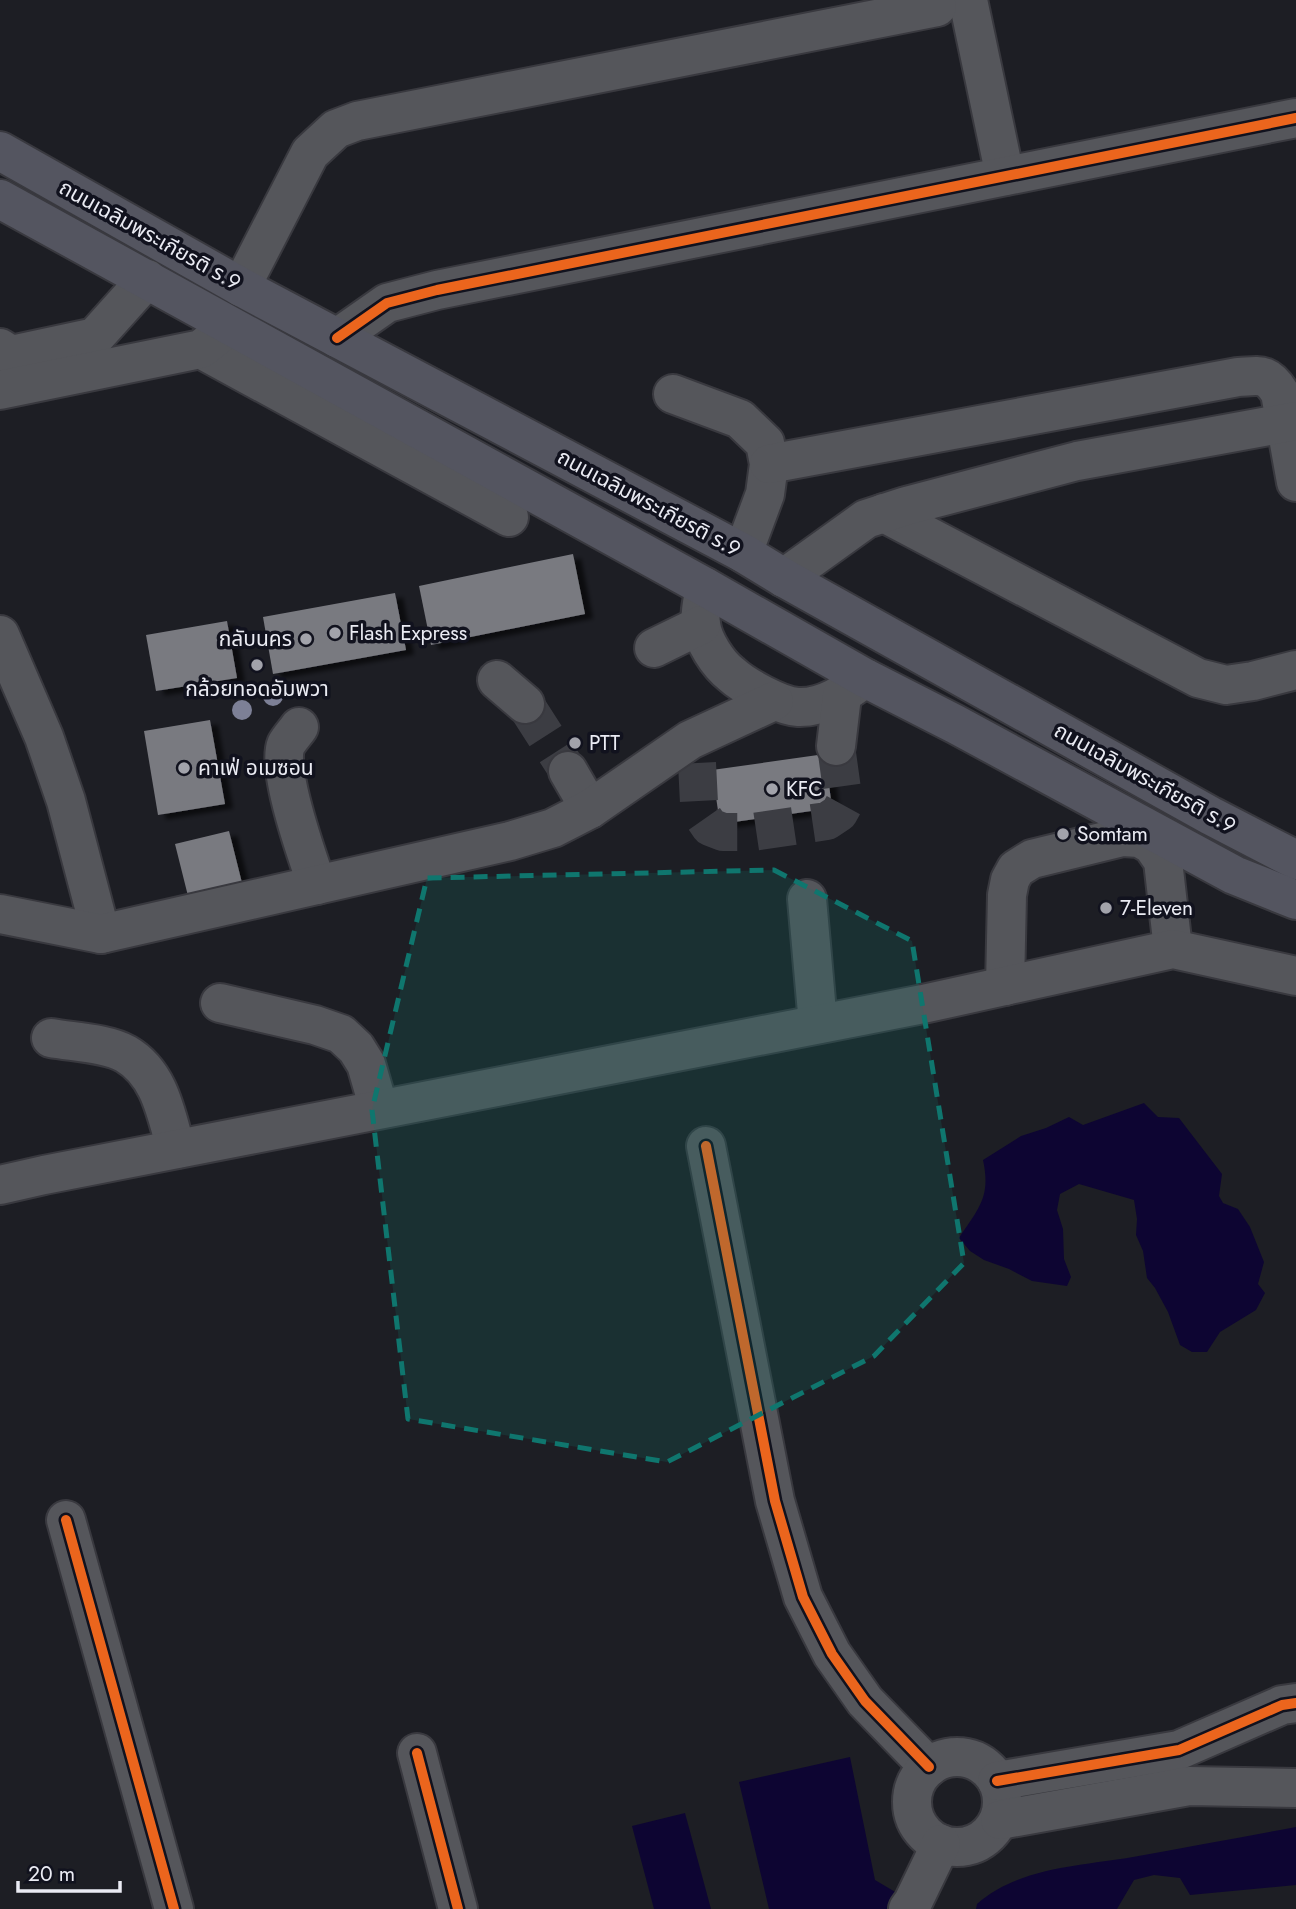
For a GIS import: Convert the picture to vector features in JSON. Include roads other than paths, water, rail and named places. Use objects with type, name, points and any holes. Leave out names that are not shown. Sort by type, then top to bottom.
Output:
[{"type":"main road","name":"ถนนเฉลิมพระเกียรติ ร.9","points":[[0,151],[240,287],[743,553],[1296,865]]},
{"type":"main road","name":"ถนนเฉลิมพระเกียรติ ร.9","points":[[0,199],[705,587],[853,687],[955,724],[1234,875],[1296,900]]},
{"type":"street","points":[[240,287],[310,152],[336,129],[357,121],[953,3],[1005,176]]},
{"type":"street","points":[[337,338],[387,303],[437,290],[1296,118]]},
{"type":"street","points":[[0,348],[10,355],[95,337],[147,279]]},
{"type":"street","points":[[0,390],[201,349],[230,325]]},
{"type":"street","points":[[201,349],[509,517]]},
{"type":"street","points":[[769,464],[1238,377],[1263,376],[1274,384],[1280,393],[1291,422],[1296,482]]},
{"type":"street","points":[[673,394],[740,419],[765,443],[769,464],[765,494],[743,553]]},
{"type":"street","points":[[784,578],[866,519],[884,513],[1077,461],[1291,422]]},
{"type":"street","points":[[884,513],[1198,678],[1226,685],[1296,670]]},
{"type":"street","points":[[705,587],[701,625],[709,648],[730,674],[774,701],[797,707],[822,704],[853,687]]},
{"type":"street","points":[[654,648],[701,625]]},
{"type":"street","points":[[0,635],[44,737],[66,801],[101,934]]},
{"type":"street","points":[[836,746],[853,687]]},
{"type":"street","points":[[0,914],[101,934],[510,841],[553,828],[590,809],[693,752],[774,701]]},
{"type":"street","points":[[299,727],[286,746],[284,765],[300,837],[317,885]]},
{"type":"street","points":[[568,771],[590,809]]},
{"type":"street","points":[[1005,986],[1007,895],[1010,880],[1017,870],[1032,859],[1122,837],[1140,838],[1152,845],[1163,861],[1173,949]]},
{"type":"street","points":[[807,899],[818,1024]]},
{"type":"street","points":[[0,1185],[44,1174],[818,1024],[1173,949],[1296,976]]},
{"type":"street","points":[[220,1003],[315,1025],[341,1034],[356,1048],[366,1064],[379,1109]]},
{"type":"street","points":[[51,1038],[106,1047],[125,1053],[146,1070],[162,1098],[176,1149]]},
{"type":"street","points":[[706,1146],[775,1501],[803,1597],[832,1654],[865,1702],[929,1767]]},
{"type":"street","points":[[66,1520],[174,1909]]},
{"type":"street","points":[[997,1781],[1179,1750],[1282,1705],[1296,1703]]},
{"type":"street","points":[[1179,1750],[1189,1786]]},
{"type":"street","points":[[417,1753],[458,1909]]},
{"type":"street","points":[[958,1757],[974,1760],[987,1769],[997,1781],[1002,1796],[1000,1820],[985,1838],[971,1845],[956,1847],[941,1844],[927,1836],[918,1824],[913,1808],[913,1793],[919,1778],[929,1767],[943,1759],[958,1757]]},
{"type":"street","points":[[1000,1820],[1189,1786],[1296,1788]]},
{"type":"street","points":[[910,1906],[941,1844]]},
{"type":"tunnel","points":[[525,704],[568,771]]},
{"type":"tunnel","points":[[697,763],[699,803],[703,817],[710,827],[723,832],[753,832],[827,821],[839,813],[844,804],[836,746]]},
{"type":"place","name":"Flash Express","points":[[335,633]]},
{"type":"place","name":"กลับนคร","points":[[306,639]]},
{"type":"place","name":"กล้วยทอดอัมพวา","points":[[257,665]]},
{"type":"place","name":"PTT","points":[[575,743]]},
{"type":"place","name":"คาเฟ่ อเมซอน","points":[[184,768]]},
{"type":"place","name":"KFC","points":[[772,789]]},
{"type":"place","name":"Somtam","points":[[1063,834]]},
{"type":"place","name":"7-Eleven","points":[[1106,908]]}]
